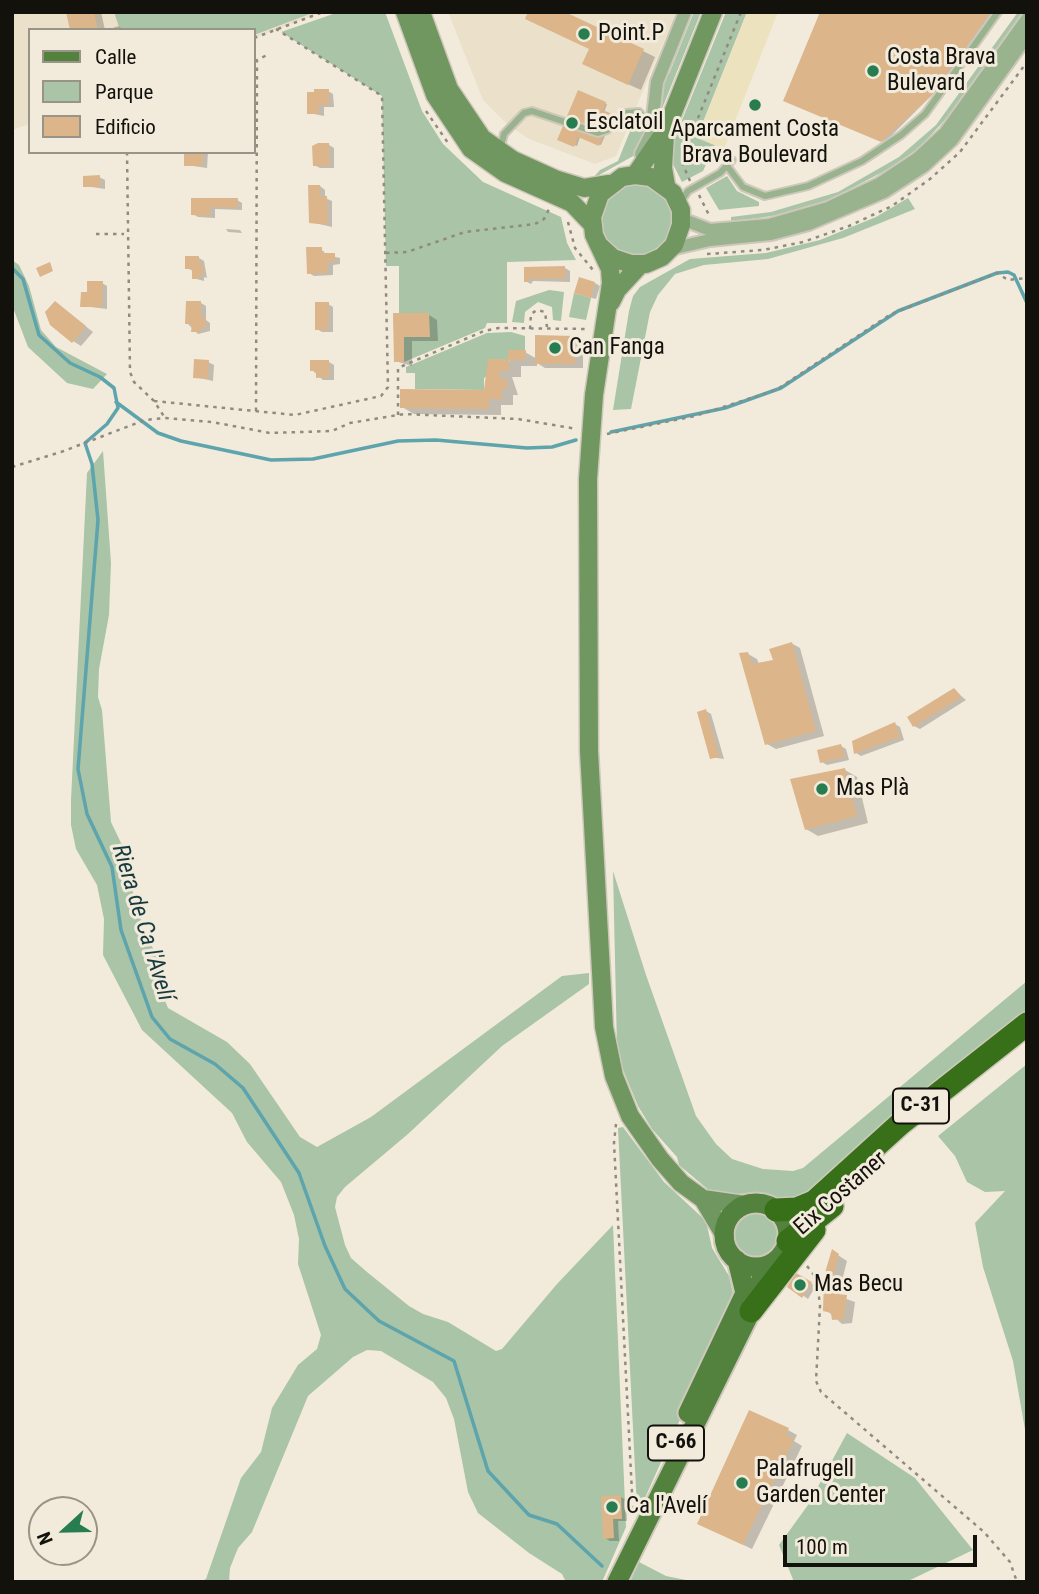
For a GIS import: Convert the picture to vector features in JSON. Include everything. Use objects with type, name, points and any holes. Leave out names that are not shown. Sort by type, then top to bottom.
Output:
[{"type":"highway","name":"Eix Costaner","points":[[776,1210],[797,1209],[814,1202],[900,1124],[1027,1024]]},
{"type":"highway","name":"Eix Costaner","points":[[751,1311],[789,1251],[836,1203],[910,1133],[1027,1042]]},
{"type":"main road","points":[[405,12],[435,95],[471,149],[505,173],[572,203],[592,224],[610,269],[609,305],[591,434],[589,751],[604,1027],[614,1076],[626,1106],[660,1160],[681,1183],[703,1199],[725,1236],[730,1254],[755,1267],[765,1266],[789,1251],[788,1229],[776,1210]]},
{"type":"main road","points":[[421,12],[458,106],[482,138],[504,155],[540,173],[584,188],[609,184],[631,175],[652,177],[666,186]]},
{"type":"main road","points":[[631,175],[658,132],[713,12]]},
{"type":"main road","points":[[600,246],[617,261],[640,265],[657,260],[671,249],[679,235],[680,213],[666,186],[658,132]]},
{"type":"main road","points":[[592,224],[597,199],[609,184]]},
{"type":"main road","points":[[609,305],[617,290],[640,265]]},
{"type":"main road","name":"C-31","points":[[703,1199],[745,1205],[761,1204],[776,1210]]},
{"type":"main road","points":[[725,1236],[730,1218],[745,1205]]},
{"type":"main road","name":"C-66","points":[[642,1531],[710,1361],[741,1304],[744,1280],[737,1260]]},
{"type":"main road","name":"C-66","points":[[617,1582],[751,1311],[765,1266]]},
{"type":"street","points":[[658,132],[657,82],[685,12]]},
{"type":"street","points":[[680,213],[710,230],[769,225],[828,208],[879,184],[918,158],[945,133],[1027,19]]},
{"type":"street","points":[[671,249],[800,227],[839,214],[884,192],[923,166],[952,140],[1027,36]]},
{"type":"lane","points":[[680,213],[682,196],[729,163],[743,187],[765,196],[808,186],[862,160],[901,135],[925,114],[998,12]]},
{"type":"lane","points":[[504,155],[501,139],[524,113],[539,112],[598,133],[607,130],[626,113],[639,112],[658,132]]},
{"type":"path","points":[[256,37],[323,12]]},
{"type":"path","points":[[694,187],[681,160],[741,12]]},
{"type":"path","points":[[154,401],[295,415],[381,396],[388,387],[382,96],[276,29]]},
{"type":"path","points":[[256,411],[257,60],[267,55]]},
{"type":"path","points":[[127,154],[130,372],[134,382],[154,401],[165,418]]},
{"type":"path","points":[[386,253],[407,252],[465,232],[535,224],[544,219],[550,206]]},
{"type":"path","points":[[96,234],[124,234]]},
{"type":"path","points":[[12,467],[61,453],[145,420],[165,418],[212,422],[270,433],[332,431],[350,424],[398,415],[518,419],[591,434],[695,416],[776,390],[891,314],[997,273],[1008,280],[1027,278]]},
{"type":"path","points":[[530,329],[531,314],[537,310],[545,312],[547,329]]},
{"type":"path","points":[[398,415],[398,368],[484,331],[590,330]]},
{"type":"path","points":[[626,1106],[615,1126],[614,1143],[633,1514],[642,1531]]},
{"type":"path","points":[[789,1251],[810,1267],[817,1279],[820,1306],[816,1381],[821,1392],[869,1430],[984,1532],[1010,1562],[1017,1582]]},
{"type":"shaded area","points":[[12,12],[323,12],[256,37],[256,28],[28,28],[28,125],[12,130]]},
{"type":"shaded area","points":[[448,12],[676,12],[616,156],[595,164],[529,139],[507,124],[483,100]]},
{"type":"green space","points":[[114,12],[315,12],[256,34],[256,28],[119,28]]},
{"type":"green space","points":[[339,12],[385,12],[422,111],[443,144],[483,182],[561,217],[567,243],[576,260],[507,262],[507,323],[487,323],[485,328],[404,362],[404,337],[429,337],[429,314],[399,313],[399,266],[386,266],[382,96],[281,32]]},
{"type":"green space","points":[[694,12],[701,12],[657,121],[664,73],[669,74]]},
{"type":"green space","points":[[726,12],[747,12],[697,137],[715,145],[703,171],[682,182],[673,164],[674,140]]},
{"type":"green space","points":[[1018,12],[1023,12],[952,112],[920,147],[896,165],[831,199],[785,214],[731,222],[731,217],[771,212],[838,192],[899,157],[936,125]]},
{"type":"green space","points":[[633,124],[645,130],[635,155],[592,179],[600,170],[618,161]]},
{"type":"green space","points":[[727,176],[737,191],[759,202],[759,206],[719,210],[706,188]]},
{"type":"green space","points":[[636,182],[650,185],[662,193],[670,205],[673,219],[670,233],[662,245],[650,253],[636,256],[622,253],[610,245],[602,233],[599,219],[602,205],[610,193],[622,185]]},
{"type":"green space","points":[[908,198],[915,209],[843,238],[768,259],[704,265],[675,274],[658,295],[650,312],[631,409],[613,410],[629,311],[633,296],[640,287],[690,259],[766,253],[820,240],[876,217]]},
{"type":"green space","points":[[12,260],[19,265],[29,286],[41,330],[56,347],[107,374],[93,389],[67,383],[28,347],[12,305]]},
{"type":"green space","points":[[549,290],[564,292],[561,321],[553,320],[552,307],[538,302],[525,312],[524,323],[512,322],[516,301]]},
{"type":"green space","points":[[574,293],[591,298],[586,320],[569,317]]},
{"type":"green space","points":[[511,332],[525,336],[525,350],[484,378],[484,390],[415,389],[415,373],[406,373],[406,367],[487,333]]},
{"type":"green space","points":[[103,451],[111,563],[109,615],[99,669],[98,697],[102,710],[111,822],[131,864],[127,878],[138,904],[143,931],[161,962],[162,993],[168,1008],[227,1042],[250,1064],[300,1137],[317,1147],[371,1117],[562,976],[589,973],[589,984],[502,1046],[408,1134],[345,1187],[337,1197],[335,1207],[351,1258],[409,1306],[448,1322],[496,1351],[502,1349],[557,1284],[613,1225],[626,1527],[602,1582],[566,1582],[562,1574],[529,1553],[478,1513],[468,1492],[454,1419],[446,1398],[433,1382],[381,1351],[367,1350],[353,1357],[308,1396],[252,1532],[238,1548],[230,1568],[229,1582],[200,1582],[206,1579],[241,1478],[261,1452],[272,1408],[298,1365],[317,1349],[321,1335],[298,1264],[299,1239],[294,1215],[281,1182],[247,1142],[232,1113],[142,1030],[103,955],[104,919],[97,885],[76,849],[71,825],[71,800],[87,473]]},
{"type":"green space","points":[[613,871],[646,975],[696,1116],[716,1144],[732,1159],[763,1169],[793,1171],[803,1168],[1027,981],[1027,1012],[903,1108],[818,1186],[797,1200],[782,1200],[760,1192],[727,1195],[711,1192],[679,1165],[677,1157],[652,1129],[638,1106],[621,1065],[617,1048]]},
{"type":"green space","points":[[1027,1064],[1027,1441],[1013,1361],[983,1267],[975,1223],[1005,1191],[985,1192],[967,1182],[955,1156],[938,1136]]},
{"type":"green space","points":[[623,1127],[664,1182],[706,1221],[712,1248],[729,1276],[733,1293],[730,1308],[640,1509],[637,1509],[618,1128]]},
{"type":"green space","points":[[756,1211],[772,1218],[779,1234],[772,1250],[756,1257],[740,1250],[733,1234],[740,1218]]},
{"type":"green space","points":[[847,1433],[915,1478],[973,1550],[906,1582],[794,1582],[779,1545],[808,1505]]},
{"type":"green space","points":[[639,1562],[666,1576],[696,1582],[630,1582]]},
{"type":"sand","points":[[747,12],[778,12],[724,149],[697,138]]},
{"type":"building","points":[[66,12],[94,12],[98,28],[70,28]]},
{"type":"building","name":"Point.P","points":[[528,12],[565,12],[644,49],[628,85],[582,64],[589,49],[525,19]]},
{"type":"building","name":"Costa Brava Bulevard","points":[[820,12],[991,12],[930,97],[881,142],[783,101]]},
{"type":"building","points":[[314,89],[329,89],[329,105],[319,105],[319,114],[307,114],[307,92],[314,92]]},
{"type":"building","points":[[578,90],[606,102],[603,110],[612,114],[599,146],[578,137],[574,147],[557,140]]},
{"type":"building","points":[[329,143],[330,166],[313,166],[312,146]]},
{"type":"building","points":[[184,154],[204,154],[202,166],[184,166]]},
{"type":"building","points":[[100,175],[100,187],[83,187],[83,176]]},
{"type":"building","points":[[308,185],[320,185],[320,196],[327,196],[328,225],[309,223]]},
{"type":"building","points":[[191,198],[238,198],[237,208],[210,207],[210,216],[191,215]]},
{"type":"building","points":[[306,247],[322,247],[322,253],[335,253],[335,262],[328,262],[328,273],[307,274]]},
{"type":"building","points":[[185,256],[199,256],[199,264],[203,264],[203,276],[199,275],[199,279],[192,279],[192,269],[185,269]]},
{"type":"building","points":[[50,262],[53,271],[40,277],[36,268]]},
{"type":"building","points":[[565,266],[565,282],[562,278],[528,279],[528,282],[524,282],[524,267]]},
{"type":"building","points":[[579,277],[595,282],[591,298],[574,293]]},
{"type":"building","points":[[87,281],[103,281],[102,307],[80,307],[81,292],[87,292]]},
{"type":"building","points":[[55,301],[86,326],[72,343],[50,325],[45,312]]},
{"type":"building","points":[[186,301],[201,301],[201,317],[206,318],[205,329],[200,329],[200,332],[191,332],[192,324],[185,324]]},
{"type":"building","points":[[315,302],[329,302],[328,330],[315,330]]},
{"type":"building","points":[[393,313],[429,313],[430,337],[404,337],[404,362],[394,362]]},
{"type":"building","name":"Can Fanga","points":[[535,335],[575,336],[575,364],[535,364]]},
{"type":"building","points":[[508,350],[526,350],[525,360],[509,360],[509,371],[500,371],[500,379],[507,379],[507,389],[502,389],[502,399],[489,399],[489,409],[400,408],[400,389],[484,390],[488,359],[508,359]]},
{"type":"building","points":[[194,359],[209,360],[208,379],[193,378]]},
{"type":"building","points":[[310,360],[329,360],[329,377],[316,378],[316,371],[310,371]]},
{"type":"building","points":[[792,642],[816,731],[765,745],[739,653],[748,652],[752,664],[773,660],[769,649]]},
{"type":"building","points":[[954,688],[962,697],[913,727],[907,717]]},
{"type":"building","points":[[706,709],[719,757],[710,759],[697,712]]},
{"type":"building","points":[[895,722],[900,737],[854,754],[852,741]]},
{"type":"building","points":[[841,744],[845,757],[820,763],[817,750]]},
{"type":"building","name":"Mas Plà","points":[[845,768],[857,816],[805,830],[790,779]]},
{"type":"building","points":[[832,1249],[839,1254],[829,1293],[847,1295],[844,1319],[832,1320],[831,1313],[823,1311],[824,1276]]},
{"type":"building","name":"Mas Becu","points":[[796,1273],[812,1282],[802,1298],[787,1287]]},
{"type":"building","points":[[749,1410],[789,1428],[786,1435],[794,1439],[743,1545],[697,1524]]},
{"type":"building","name":"Ca l'Avelí","points":[[621,1495],[622,1519],[613,1519],[614,1538],[603,1539],[601,1496]]},
{"type":"waterway","name":"Riera de Ca l'Avelí","points":[[12,268],[23,279],[39,335],[70,363],[100,377],[114,388],[118,408],[107,424],[85,443],[92,464],[98,520],[78,769],[87,814],[112,867],[121,930],[152,1017],[170,1039],[215,1064],[243,1088],[299,1173],[325,1246],[345,1289],[379,1321],[454,1361],[488,1471],[529,1515],[557,1524],[602,1566]]},
{"type":"waterway","points":[[611,432],[725,408],[781,388],[898,311],[997,273],[1008,272],[1014,275],[1027,303]]},
{"type":"waterway","points":[[116,402],[158,433],[181,441],[271,460],[313,459],[398,441],[436,440],[527,448],[552,447],[576,440]]},
{"type":"place","name":"Point.P","points":[[584,34]]},
{"type":"place","name":"Costa Brava Bulevard","points":[[873,71]]},
{"type":"place","name":"Aparcament Costa Brava Boulevard","points":[[755,105]]},
{"type":"place","name":"Esclatoil","points":[[572,123]]},
{"type":"place","name":"Can Fanga","points":[[555,348]]},
{"type":"place","name":"Mas Plà","points":[[822,789]]},
{"type":"place","name":"Mas Becu","points":[[800,1285]]},
{"type":"place","name":"Palafrugell Garden Center","points":[[742,1483]]},
{"type":"place","name":"Ca l'Avelí","points":[[612,1507]]}]
